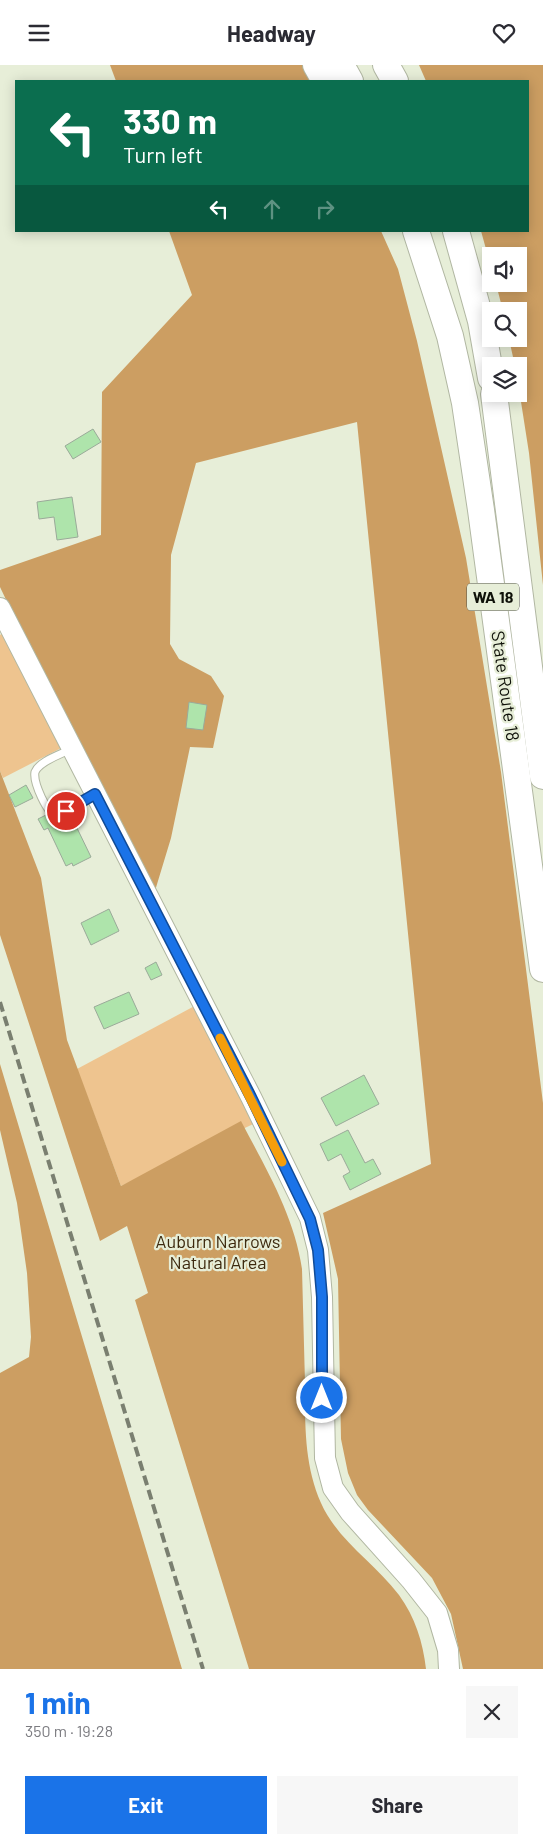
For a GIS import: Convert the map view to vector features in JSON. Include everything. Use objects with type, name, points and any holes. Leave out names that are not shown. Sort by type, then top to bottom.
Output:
[{"type":"highway","points":[[316,65],[324,80]]},
{"type":"highway","points":[[341,65],[349,80]]},
{"type":"highway","points":[[386,65],[394,80]]},
{"type":"highway","points":[[398,65],[404,80]]},
{"type":"highway","points":[[398,232],[430,323],[452,413],[481,510]]},
{"type":"highway","name":"State Route 18","points":[[416,232],[450,336],[465,403],[543,969]]},
{"type":"highway","points":[[456,232],[480,321],[487,357]]},
{"type":"highway","name":"State Route 18","points":[[495,402],[543,776]]},
{"type":"main road","points":[[0,608],[251,1097],[310,1219],[318,1250],[322,1297],[325,1457],[333,1488],[350,1512],[411,1580],[437,1613],[448,1650],[449,1669]]},
{"type":"lane","points":[[72,748],[41,765],[35,772],[36,785],[49,812],[56,816],[95,794]]},
{"type":"shaded area","points":[[10,628],[69,744],[3,778],[0,771],[0,635]]},
{"type":"shaded area","points":[[202,1002],[262,1120],[121,1186],[77,1069]]},
{"type":"green space","points":[[110,65],[303,65],[311,80],[116,80]]},
{"type":"green space","points":[[419,65],[543,65],[543,585],[529,453],[521,402],[527,402],[527,357],[513,357],[511,347],[527,347],[527,302],[501,302],[498,292],[527,292],[527,247],[485,247],[481,232],[529,232],[529,80],[426,80]]},
{"type":"green space","points":[[169,232],[381,232],[398,269],[417,341],[466,558],[501,772],[543,1103],[543,1669],[463,1669],[451,1614],[432,1578],[368,1510],[357,1495],[348,1473],[341,1439],[338,1279],[323,1213],[431,1164],[357,422],[196,463],[171,555],[170,644],[179,659],[211,676],[224,696],[213,748],[190,747],[171,838],[151,904],[0,587],[0,570],[101,535],[102,392],[192,295]]},
{"type":"green space","name":"Auburn Narrows Natural Area","points":[[0,771],[41,878],[67,1040],[121,1186],[241,1121],[278,1193],[293,1230],[302,1269],[306,1429],[308,1459],[315,1488],[328,1517],[337,1529],[389,1583],[405,1603],[417,1630],[423,1649],[426,1669],[249,1669],[135,1300],[148,1293],[127,1226],[100,1241],[0,935]]},
{"type":"green space","points":[[0,1064],[182,1669],[0,1669],[0,1373],[29,1357],[31,1337],[27,1273],[17,1203],[0,1130]]},
{"type":"building","points":[[93,429],[101,442],[73,459],[65,446]]},
{"type":"building","points":[[72,497],[78,537],[57,540],[54,517],[39,519],[37,502]]},
{"type":"building","points":[[189,702],[207,705],[203,730],[186,728]]},
{"type":"building","points":[[26,785],[33,798],[15,807],[9,795]]},
{"type":"building","points":[[77,811],[83,822],[76,826],[91,857],[73,866],[72,863],[66,866],[48,828],[44,830],[38,819],[46,815],[52,824]]},
{"type":"building","points":[[109,909],[119,931],[91,945],[81,923]]},
{"type":"building","points":[[156,962],[162,975],[151,980],[145,968]]},
{"type":"building","points":[[129,992],[139,1014],[104,1029],[94,1007]]},
{"type":"building","points":[[364,1075],[379,1104],[336,1126],[321,1098]]},
{"type":"building","points":[[348,1130],[365,1163],[373,1159],[381,1174],[350,1190],[343,1176],[350,1172],[341,1154],[328,1161],[320,1144]]},
{"type":"railway","points":[[0,1002],[203,1669]]},
{"type":"slow traffic","points":[[220,1038],[282,1162]]},
{"type":"route","points":[[66,811],[95,794],[251,1097],[310,1219],[318,1250],[322,1297],[322,1398]]}]
